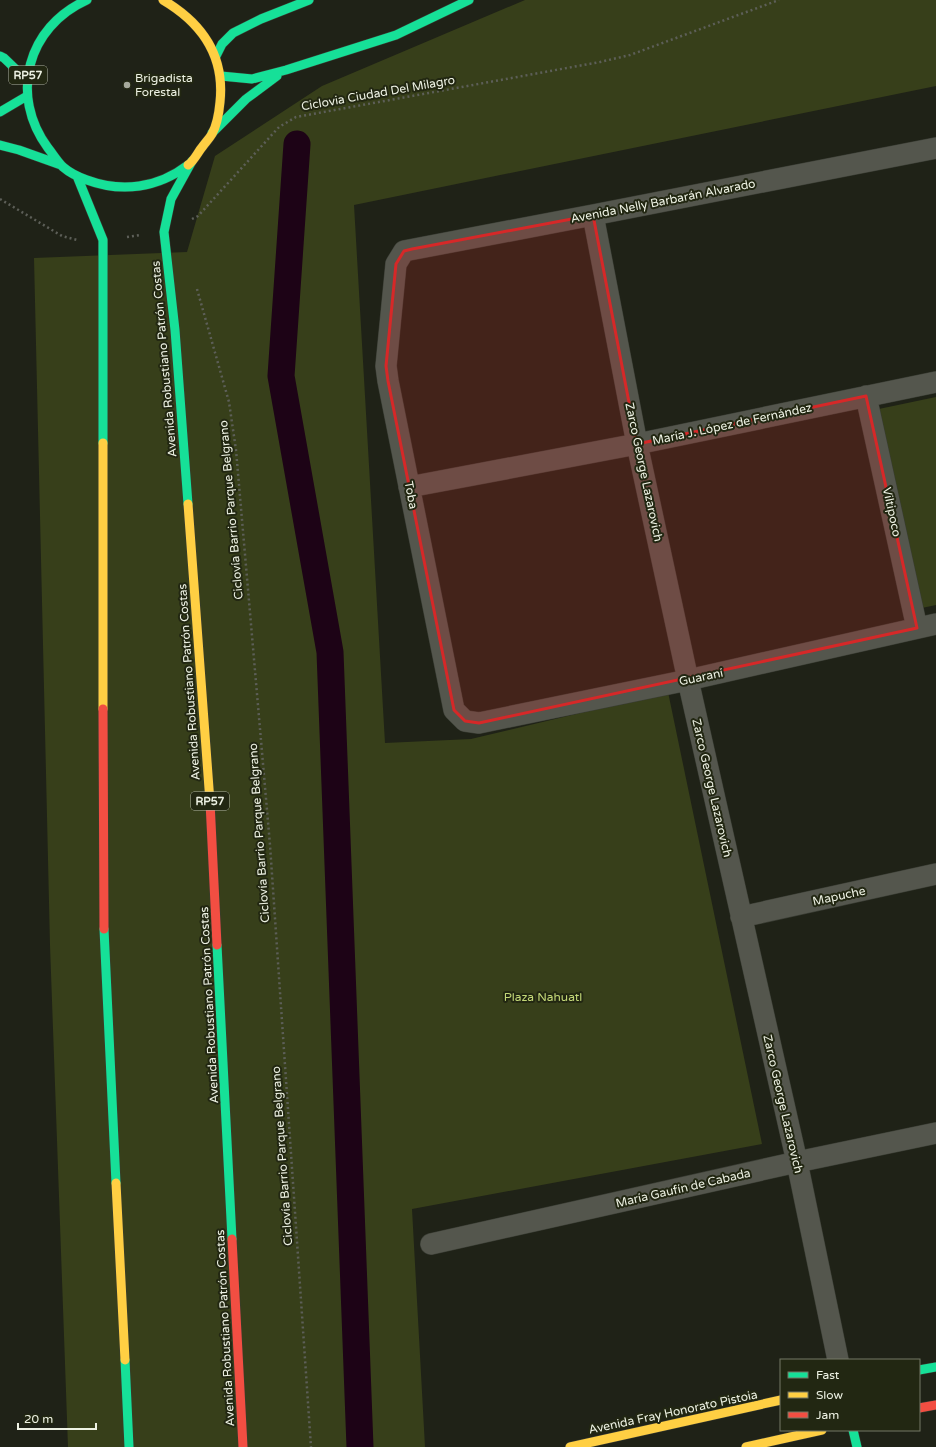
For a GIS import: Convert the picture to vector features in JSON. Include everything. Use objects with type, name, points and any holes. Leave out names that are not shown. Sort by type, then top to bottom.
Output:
[{"type":"main road","name":"RP57","points":[[84,1],[55,21],[36,48],[27,80],[26,96],[31,116],[41,137],[61,165],[77,176],[106,187],[137,188],[167,179],[192,161],[212,133],[221,105],[221,76],[216,56],[204,33],[186,14],[164,0]]},
{"type":"main road","points":[[216,56],[222,44],[233,33],[261,19],[309,0]]},
{"type":"main road","points":[[221,76],[252,79],[286,70],[396,35],[469,0]]},
{"type":"main road","points":[[0,56],[27,80]]},
{"type":"main road","points":[[212,133],[246,99],[286,70]]},
{"type":"main road","points":[[0,112],[26,96]]},
{"type":"main road","points":[[0,145],[61,165]]},
{"type":"main road","name":"Avenida Robustiano Patrón Costas","points":[[192,161],[171,199],[164,232],[175,330],[209,781],[243,1447]]},
{"type":"main road","points":[[77,176],[102,240],[103,913],[129,1447]]},
{"type":"main road","points":[[920,1370],[936,1366]]},
{"type":"main road","name":"Avenida Fray Honorato Pistoia","points":[[570,1447],[780,1400]]},
{"type":"main road","points":[[920,1408],[936,1405]]},
{"type":"main road","points":[[746,1447],[818,1431]]},
{"type":"main road","points":[[853,1431],[856,1447]]},
{"type":"street","name":"Avenida Nelly Barbarán Alvarado","points":[[396,264],[404,251],[412,249],[593,216],[936,148]]},
{"type":"street","name":"Zarco George Lazarovich","points":[[593,216],[637,444],[688,680],[797,1162],[838,1359]]},
{"type":"street","name":"Toba","points":[[396,264],[386,366],[388,381],[454,710],[464,721]]},
{"type":"street","name":"María J. López de Fernández","points":[[409,487],[637,444],[936,382]]},
{"type":"street","name":"Viltipoco","points":[[866,396],[927,626]]},
{"type":"street","name":"Guaraní","points":[[464,721],[479,723],[688,680],[927,626]]},
{"type":"street","name":"Mapuche","points":[[741,917],[936,874]]},
{"type":"street","name":"María Gaufín de Cabada","points":[[431,1244],[797,1162],[936,1134]]},
{"type":"path","name":"Ciclovia Ciudad Del Milagro","points":[[0,199],[62,236],[76,240],[102,240],[164,232],[198,216],[279,127],[296,117],[600,62],[630,54],[779,0]]},
{"type":"path","name":"Ciclovía Barrio Parque Belgrano","points":[[196,286],[230,402],[236,450],[270,845],[311,1447]]},
{"type":"highlighted area","points":[[593,215],[637,444],[866,396],[917,628],[479,723],[465,721],[454,710],[388,381],[386,366],[396,264],[404,251],[412,249]]},
{"type":"green space","name":"Plaza Nahuatl","points":[[525,0],[936,0],[936,86],[354,205],[385,743],[471,739],[668,692],[762,1144],[412,1209],[425,1447],[68,1447],[50,945],[34,258],[187,252],[215,156],[322,86]]},
{"type":"green space","points":[[936,397],[936,605],[917,609],[874,410]]},
{"type":"waterway","points":[[297,144],[281,376],[330,652],[360,1447]]},
{"type":"traffic: fast","points":[[87,0],[66,12],[50,27],[38,45],[30,64],[27,85],[29,106],[36,128],[48,148],[61,165],[71,173],[87,180],[113,186],[126,187],[152,183],[164,179],[188,165]]},
{"type":"traffic: fast","points":[[216,56],[222,44],[233,33],[261,19],[309,0]]},
{"type":"traffic: fast","points":[[221,76],[252,79],[286,70],[396,35],[469,0]]},
{"type":"traffic: fast","points":[[0,56],[27,80]]},
{"type":"traffic: fast","points":[[212,133],[246,99],[277,76]]},
{"type":"traffic: fast","points":[[0,112],[27,96]]},
{"type":"traffic: fast","points":[[0,145],[61,165]]},
{"type":"traffic: fast","points":[[188,504],[175,330],[164,232],[171,199],[192,161]]},
{"type":"traffic: fast","points":[[77,176],[103,240],[103,443]]},
{"type":"traffic: fast","points":[[104,929],[116,1183]]},
{"type":"traffic: fast","points":[[217,945],[232,1239]]},
{"type":"traffic: fast","points":[[125,1360],[129,1447]]},
{"type":"traffic: fast","points":[[920,1370],[936,1367]]},
{"type":"traffic: fast","points":[[853,1431],[857,1447]]},
{"type":"traffic: slow","points":[[163,0],[177,9],[199,30],[208,42],[219,69],[221,85],[220,102],[215,127],[210,137],[188,165]]},
{"type":"traffic: slow","points":[[103,443],[103,709]]},
{"type":"traffic: slow","points":[[188,504],[210,802]]},
{"type":"traffic: slow","points":[[116,1183],[125,1360]]},
{"type":"traffic: slow","points":[[570,1447],[780,1400]]},
{"type":"traffic: slow","points":[[746,1447],[818,1431]]},
{"type":"traffic: jam","points":[[103,709],[104,929]]},
{"type":"traffic: jam","points":[[210,802],[217,945]]},
{"type":"traffic: jam","points":[[232,1239],[243,1447]]},
{"type":"traffic: jam","points":[[920,1408],[936,1405]]},
{"type":"place","name":"Brigadista Forestal","points":[[127,85]]}]
